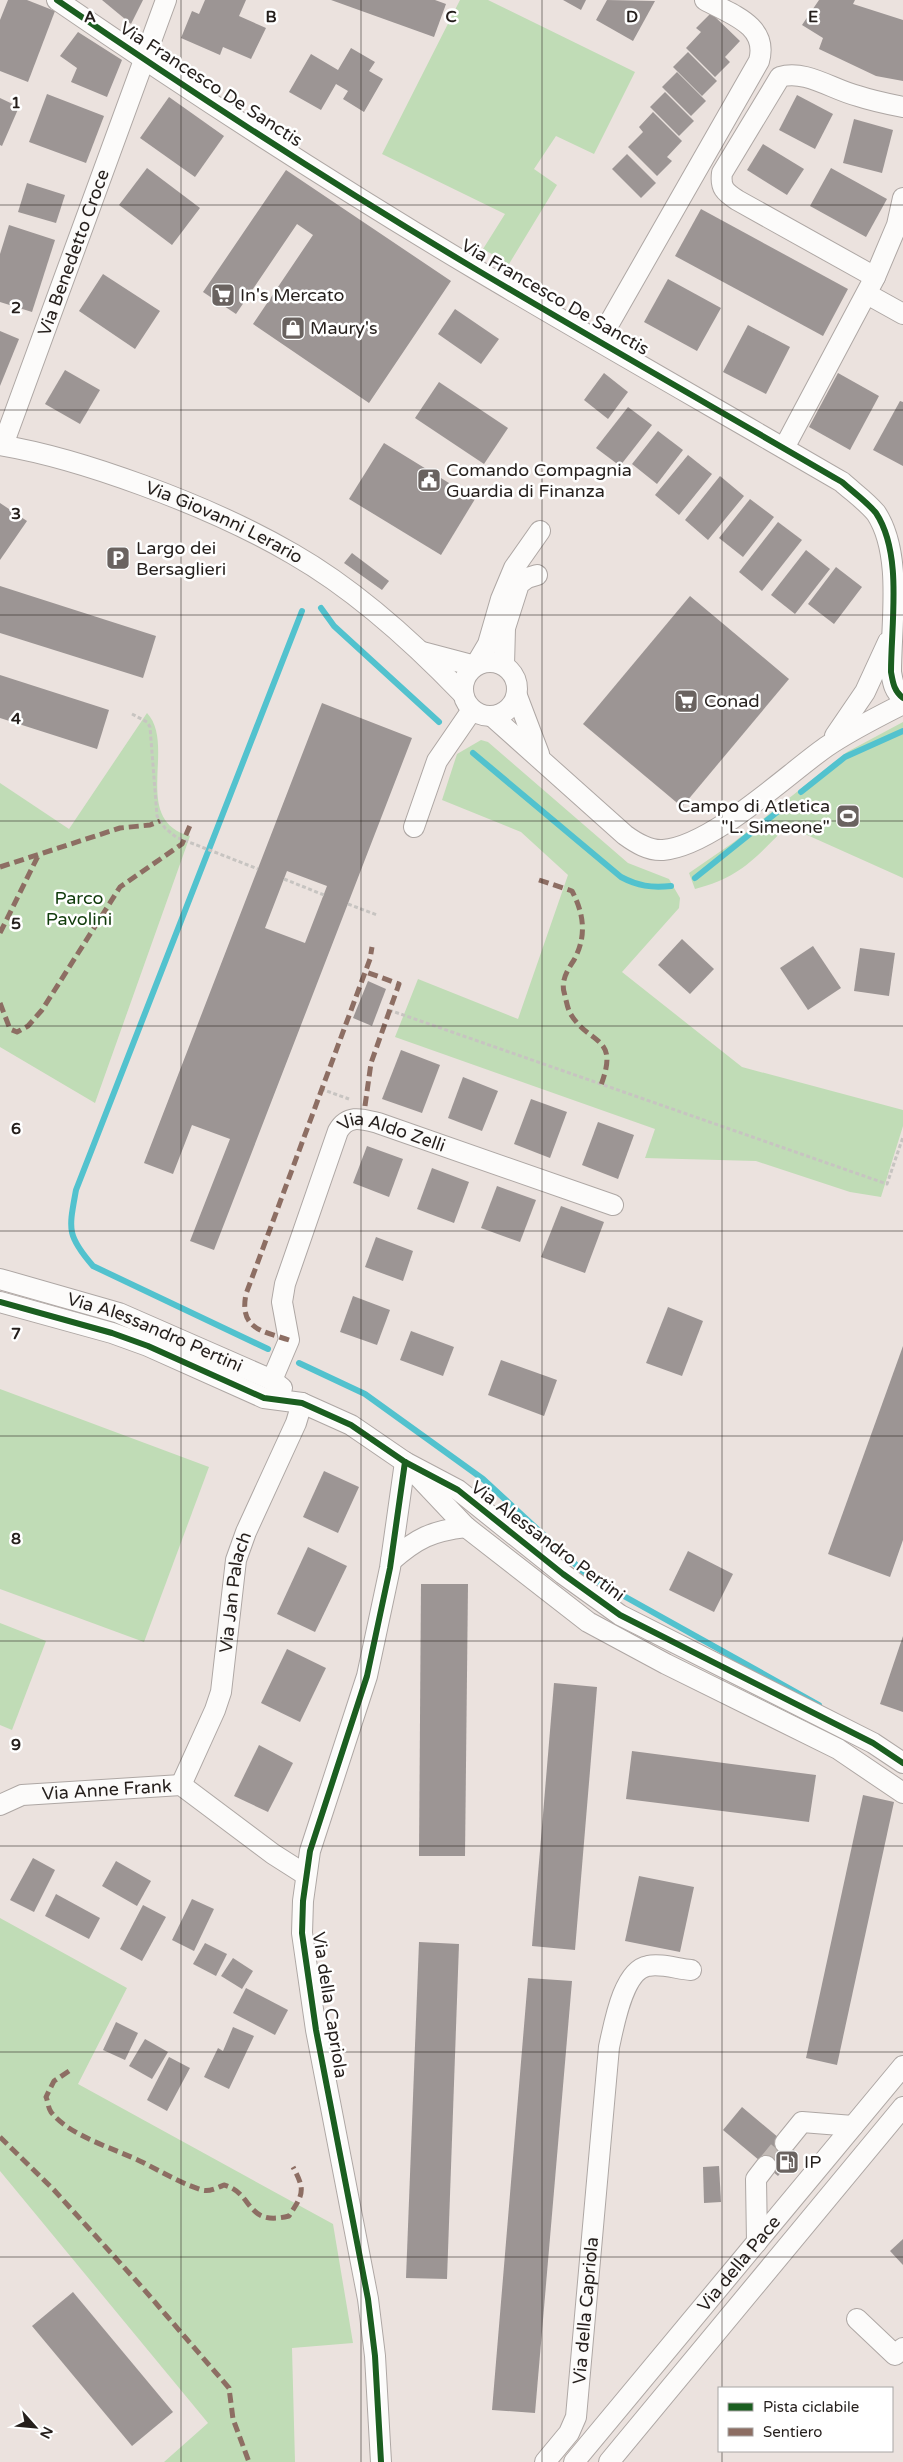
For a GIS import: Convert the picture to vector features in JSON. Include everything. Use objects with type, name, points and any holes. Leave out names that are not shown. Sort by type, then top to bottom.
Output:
[{"type":"street","name":"Via Francesco De Sanctis","points":[[57,0],[144,59],[374,207],[599,341],[842,482],[865,501],[884,525],[894,551],[898,638],[893,684],[897,694],[903,698]]},
{"type":"street","name":"Via Benedetto Croce","points":[[2,445],[166,0]]},
{"type":"street","points":[[599,341],[759,61],[762,52],[760,40],[755,29],[742,19],[704,0]]},
{"type":"street","points":[[903,107],[856,96],[805,77],[790,74],[780,77],[722,173],[721,185],[726,192],[737,200],[871,286],[903,314]]},
{"type":"street","points":[[784,448],[871,286],[898,225],[903,198]]},
{"type":"street","name":"Via Giovanni Lerario","points":[[2,445],[100,470],[189,503],[294,554],[337,584],[422,652],[467,702]]},
{"type":"street","points":[[517,696],[508,710],[493,717],[485,717],[467,702],[463,683],[488,644],[501,599],[514,568],[540,531]]},
{"type":"street","points":[[504,665],[505,628],[519,584],[527,578],[537,576]]},
{"type":"street","name":"Via Francesco De Sanctis","points":[[898,638],[903,666]]},
{"type":"street","name":"Via Francesco De Sanctis","points":[[827,747],[865,692],[898,638]]},
{"type":"street","name":"Via Giovanni Lerario","points":[[422,652],[475,666]]},
{"type":"street","points":[[475,666],[490,661],[504,665],[514,675],[517,696],[540,756]]},
{"type":"street","points":[[414,827],[437,761],[467,702]]},
{"type":"street","points":[[493,717],[540,756],[625,834],[638,843],[662,850],[681,847],[712,833],[855,728],[903,704]]},
{"type":"street","name":"Via Aldo Zelli","points":[[272,1380],[289,1340],[282,1302],[285,1284],[338,1131],[346,1121],[360,1118],[378,1123],[613,1205]]},
{"type":"street","name":"Via Alessandro Pertini","points":[[0,1279],[119,1313],[272,1380],[302,1403],[351,1425],[405,1462],[458,1490],[563,1574],[620,1615],[874,1743],[903,1763]]},
{"type":"street","name":"Via Alessandro Pertini","points":[[0,1302],[130,1339],[264,1398],[302,1403]]},
{"type":"street","name":"Via Jan Palach","points":[[181,1785],[215,1710],[221,1692],[236,1560],[246,1532],[296,1422],[302,1403]]},
{"type":"street","name":"Via Alessandro Pertini","points":[[405,1462],[466,1527],[588,1622],[613,1637],[838,1749],[903,1792]]},
{"type":"street","name":"Via della Capriola","points":[[381,2462],[375,2356],[368,2299],[316,2030],[302,1933],[306,1875],[310,1851],[367,1676],[391,1561],[405,1462]]},
{"type":"street","points":[[391,1561],[423,1536],[440,1530],[466,1527]]},
{"type":"street","name":"Via Anne Frank","points":[[0,1806],[22,1796],[181,1785],[273,1854],[306,1875]]},
{"type":"street","name":"Via della Capriola","points":[[545,2462],[570,2433],[576,2417],[609,2046],[624,1992],[638,1970],[648,1965],[691,1970]]},
{"type":"street","name":"Via della Pace","points":[[574,2462],[903,2066]]},
{"type":"street","name":"Via della Pace","points":[[610,2462],[903,2107]]},
{"type":"street","points":[[785,2143],[802,2122],[853,2126]]},
{"type":"street","points":[[756,2242],[756,2179],[766,2166]]},
{"type":"street","points":[[857,2319],[895,2356],[903,2348]]},
{"type":"path","points":[[132,714],[147,722],[150,727],[157,816],[165,828],[176,837],[258,869]]},
{"type":"path","points":[[284,879],[324,895]]},
{"type":"path","points":[[348,904],[377,915]]},
{"type":"path","points":[[389,1010],[887,1184],[895,1168],[903,1137]]},
{"type":"path","points":[[322,1089],[356,1102]]},
{"type":"green space","points":[[460,0],[488,0],[635,72],[594,154],[556,136],[534,169],[557,185],[509,264],[483,249],[505,214],[382,154]]},
{"type":"green space","name":"Parco Pavolini","points":[[147,713],[155,727],[158,743],[158,798],[162,815],[172,827],[190,836],[95,1103],[0,1047],[0,783],[69,829]]},
{"type":"green space","name":"Campo di Atletica \"L. Simeone\"","points":[[903,722],[903,878],[787,826],[756,857],[736,872],[724,879],[695,889],[689,873],[734,842],[847,752]]},
{"type":"green space","points":[[481,740],[488,742],[628,863],[669,879],[680,898],[679,908],[622,972],[742,1067],[903,1110],[903,1126],[881,1197],[850,1192],[756,1161],[645,1158],[655,1129],[395,1037],[418,979],[518,1019],[568,875],[521,832],[442,800],[457,754]]},
{"type":"green space","points":[[0,1389],[209,1467],[144,1642],[0,1589]]},
{"type":"green space","points":[[0,1623],[46,1641],[12,1730],[0,1725]]},
{"type":"green space","points":[[0,1918],[127,1988],[78,2084],[333,2224],[353,2343],[292,2348],[295,2462],[164,2462],[208,2423],[0,2171]]},
{"type":"building","points":[[8,0],[27,0],[55,11],[28,82],[0,71],[0,20]]},
{"type":"building","points":[[102,0],[143,0],[131,24]]},
{"type":"building","points":[[205,0],[246,0],[239,16],[266,28],[251,59],[223,47],[220,55],[181,38],[192,11],[199,14]]},
{"type":"building","points":[[331,0],[435,0],[446,4],[434,37]]},
{"type":"building","points":[[563,0],[586,0],[581,10]]},
{"type":"building","points":[[607,0],[655,1],[633,41],[596,20]]},
{"type":"building","points":[[819,0],[855,0],[853,4],[903,20],[903,81],[876,76],[819,49],[823,38],[802,25]]},
{"type":"building","points":[[711,13],[740,41],[725,57],[730,62],[715,77],[686,48],[701,32],[696,28]]},
{"type":"building","points":[[78,32],[122,60],[107,97],[71,82],[77,68],[60,56]]},
{"type":"building","points":[[351,48],[375,62],[369,71],[383,79],[364,112],[343,99],[348,91],[336,84],[321,110],[289,92],[311,54],[338,70]]},
{"type":"building","points":[[688,52],[717,81],[702,96],[673,67]]},
{"type":"building","points":[[677,72],[706,101],[691,116],[662,87]]},
{"type":"building","points":[[665,92],[694,121],[679,136],[650,107]]},
{"type":"building","points":[[47,94],[104,116],[86,163],[29,142]]},
{"type":"building","points":[[797,95],[833,114],[815,149],[779,130]]},
{"type":"building","points":[[169,97],[224,136],[195,177],[140,138]]},
{"type":"building","points":[[0,98],[19,107],[2,146],[0,145]]},
{"type":"building","points":[[653,112],[682,141],[667,157],[672,161],[657,176],[628,147],[643,132],[639,127]]},
{"type":"building","points":[[854,119],[893,130],[882,173],[843,163]]},
{"type":"building","points":[[763,144],[804,169],[787,195],[747,170]]},
{"type":"building","points":[[627,154],[656,183],[641,198],[612,169]]},
{"type":"building","points":[[147,168],[200,208],[172,245],[119,205]]},
{"type":"building","points":[[831,168],[887,199],[866,237],[810,206]]},
{"type":"building","points":[[286,170],[451,281],[369,403],[253,324],[313,235],[297,224],[236,314],[203,292]]},
{"type":"building","points":[[27,183],[65,195],[56,223],[18,212]]},
{"type":"building","points":[[701,209],[848,289],[823,336],[675,256]]},
{"type":"building","points":[[9,225],[55,240],[32,312],[0,302],[0,254]]},
{"type":"building","points":[[103,274],[160,311],[135,349],[79,311]]},
{"type":"building","points":[[668,279],[721,308],[697,351],[644,322]]},
{"type":"building","points":[[455,309],[499,339],[481,364],[438,334]]},
{"type":"building","points":[[748,325],[790,347],[766,394],[723,372]]},
{"type":"building","points":[[0,331],[19,339],[0,386]]},
{"type":"building","points":[[65,370],[100,390],[80,424],[45,404]]},
{"type":"building","points":[[604,373],[628,392],[608,419],[584,400]]},
{"type":"building","points":[[838,373],[879,396],[850,450],[809,427]]},
{"type":"building","points":[[439,382],[508,428],[484,464],[415,418]]},
{"type":"building","points":[[900,401],[903,402],[903,466],[873,450]]},
{"type":"building","points":[[628,407],[652,425],[620,466],[596,448]]},
{"type":"building","points":[[658,431],[683,450],[657,484],[632,464]]},
{"type":"building","points":[[384,443],[475,499],[441,555],[349,499]]},
{"type":"building","points":[[688,455],[712,474],[679,515],[655,495]]},
{"type":"building","points":[[720,476],[744,496],[708,540],[685,520]]},
{"type":"building","points":[[750,499],[774,517],[743,557],[719,538]]},
{"type":"building","points":[[0,503],[27,521],[0,560]]},
{"type":"building","points":[[778,522],[802,540],[762,591],[739,572]]},
{"type":"building","points":[[806,550],[830,569],[795,614],[771,595]]},
{"type":"building","points":[[352,553],[389,581],[382,590],[344,563]]},
{"type":"building","points":[[836,567],[862,587],[834,624],[808,604]]},
{"type":"building","points":[[0,586],[156,636],[143,678],[0,633]]},
{"type":"building","name":"Conad","points":[[690,596],[789,679],[682,807],[583,724]]},
{"type":"building","points":[[0,675],[109,710],[97,749],[0,718]]},
{"type":"building","points":[[322,703],[412,738],[214,1250],[190,1241],[230,1139],[192,1125],[173,1174],[144,1163]],"holes":[[[287,871],[327,886],[305,943],[265,928]]]},
{"type":"building","points":[[682,939],[714,969],[690,994],[658,965]]},
{"type":"building","points":[[813,946],[841,988],[808,1010],[780,968]]},
{"type":"building","points":[[860,948],[895,953],[889,996],[854,991]]},
{"type":"building","points":[[368,981],[386,989],[372,1026],[353,1018]]},
{"type":"building","points":[[401,1050],[440,1065],[422,1113],[382,1099]]},
{"type":"building","points":[[463,1077],[498,1091],[482,1131],[448,1118]]},
{"type":"building","points":[[531,1099],[567,1112],[550,1158],[514,1144]]},
{"type":"building","points":[[598,1122],[634,1135],[618,1179],[582,1165]]},
{"type":"building","points":[[367,1146],[403,1159],[389,1197],[353,1183]]},
{"type":"building","points":[[432,1168],[469,1182],[454,1223],[417,1209]]},
{"type":"building","points":[[497,1186],[536,1200],[520,1242],[481,1228]]},
{"type":"building","points":[[561,1206],[604,1222],[585,1273],[541,1257]]},
{"type":"building","points":[[376,1237],[413,1251],[403,1281],[365,1267]]},
{"type":"building","points":[[353,1296],[390,1310],[377,1345],[340,1332]]},
{"type":"building","points":[[668,1307],[703,1321],[682,1376],[646,1363]]},
{"type":"building","points":[[411,1331],[454,1347],[443,1376],[400,1360]]},
{"type":"building","points":[[903,1346],[903,1540],[890,1577],[828,1554]]},
{"type":"building","points":[[501,1360],[557,1380],[544,1416],[488,1395]]},
{"type":"building","points":[[324,1471],[359,1487],[338,1533],[303,1517]]},
{"type":"building","points":[[308,1547],[347,1566],[315,1632],[277,1614]]},
{"type":"building","points":[[688,1551],[733,1574],[714,1612],[669,1590]]},
{"type":"building","points":[[421,1584],[468,1584],[465,1856],[419,1856]]},
{"type":"building","points":[[903,1636],[903,1712],[880,1704]]},
{"type":"building","points":[[287,1649],[326,1668],[300,1722],[261,1703]]},
{"type":"building","points":[[554,1683],[597,1687],[575,1950],[532,1946]]},
{"type":"building","points":[[259,1745],[293,1763],[268,1812],[234,1796]]},
{"type":"building","points":[[632,1751],[816,1775],[809,1822],[626,1799]]},
{"type":"building","points":[[863,1795],[894,1802],[837,2065],[806,2058]]},
{"type":"building","points":[[33,1858],[55,1870],[34,1912],[10,1900]]},
{"type":"building","points":[[116,1861],[151,1881],[137,1906],[102,1886]]},
{"type":"building","points":[[639,1876],[694,1887],[680,1952],[625,1941]]},
{"type":"building","points":[[56,1894],[100,1918],[89,1939],[45,1916]]},
{"type":"building","points":[[192,1899],[214,1909],[194,1951],[172,1940]]},
{"type":"building","points":[[143,1905],[166,1917],[142,1961],[120,1949]]},
{"type":"building","points":[[419,1942],[459,1944],[447,2279],[406,2278]]},
{"type":"building","points":[[205,1943],[227,1954],[216,1976],[193,1964]]},
{"type":"building","points":[[233,1958],[253,1971],[242,1989],[221,1976]]},
{"type":"building","points":[[528,1978],[572,1981],[535,2413],[492,2410]]},
{"type":"building","points":[[246,1988],[288,2010],[275,2035],[233,2013]]},
{"type":"building","points":[[116,2022],[138,2033],[125,2060],[103,2050]]},
{"type":"building","points":[[233,2027],[254,2036],[229,2089],[204,2077],[218,2048],[223,2051]]},
{"type":"building","points":[[145,2039],[168,2052],[152,2079],[129,2066]]},
{"type":"building","points":[[169,2057],[190,2068],[167,2111],[147,2100]]},
{"type":"building","points":[[742,2107],[797,2153],[778,2176],[723,2130]]},
{"type":"building","points":[[719,2166],[721,2202],[704,2203],[703,2167]]},
{"type":"building","points":[[903,2239],[903,2265],[890,2251]]},
{"type":"building","points":[[73,2292],[173,2412],[132,2446],[32,2326]]},
{"type":"waterway","points":[[321,608],[334,626],[439,722]]},
{"type":"waterway","points":[[268,1349],[93,1266],[78,1247],[74,1239],[71,1223],[76,1190],[302,611]]},
{"type":"waterway","points":[[801,792],[845,757],[903,731]]},
{"type":"waterway","points":[[473,753],[621,877],[645,886],[671,886]]},
{"type":"waterway","points":[[695,878],[786,805]]},
{"type":"waterway","points":[[299,1363],[365,1394],[483,1479],[588,1576],[819,1705]]},
{"type":"tunnel","points":[[766,2166],[785,2143]]},
{"type":"marked path","points":[[0,867],[120,828],[150,825],[160,821]]},
{"type":"marked path","points":[[0,1003],[10,1029],[17,1032],[28,1026],[42,1010],[120,887],[182,844],[191,823]]},
{"type":"marked path","points":[[0,933],[38,856]]},
{"type":"marked path","points":[[539,880],[572,891],[579,908],[582,925],[581,942],[569,967],[563,988],[570,1013],[605,1049],[607,1057],[606,1069],[601,1085]]},
{"type":"marked path","points":[[289,1340],[262,1331],[249,1322],[245,1306],[246,1294],[370,959],[372,947]]},
{"type":"marked path","points":[[365,1106],[371,1063],[399,984],[366,972]]},
{"type":"marked path","points":[[69,2071],[54,2081],[46,2097],[50,2110],[59,2121],[81,2135],[186,2184],[202,2190],[224,2185],[234,2189],[251,2208],[264,2217],[289,2216],[301,2192],[300,2182],[293,2167]]},
{"type":"marked path","points":[[0,2137],[54,2190],[141,2286],[229,2388],[233,2419],[249,2462]]},
{"type":"cycle path","points":[[57,0],[160,70],[370,205],[568,324],[842,482],[876,513],[890,548],[894,590],[891,672],[896,690],[903,698]]},
{"type":"cycle path","points":[[0,1302],[112,1333],[148,1346],[264,1398],[302,1403],[351,1425],[405,1462],[458,1490],[563,1574],[620,1615],[873,1743],[903,1763]]},
{"type":"cycle path","points":[[381,2462],[375,2356],[368,2299],[316,2030],[302,1933],[303,1901],[310,1851],[367,1676],[390,1568],[405,1462]]},
{"type":"place","name":"In's Mercato","points":[[223,295]]},
{"type":"place","name":"Maury's","points":[[293,328]]},
{"type":"place","name":"Comando Compagnia Guardia di Finanza","points":[[429,480]]},
{"type":"place","name":"Largo dei Bersaglieri","points":[[118,558]]},
{"type":"place","name":"Conad","points":[[686,701]]},
{"type":"place","name":"Campo di Atletica \"L. Simeone\"","points":[[848,816]]},
{"type":"place","name":"IP","points":[[787,2162]]}]
